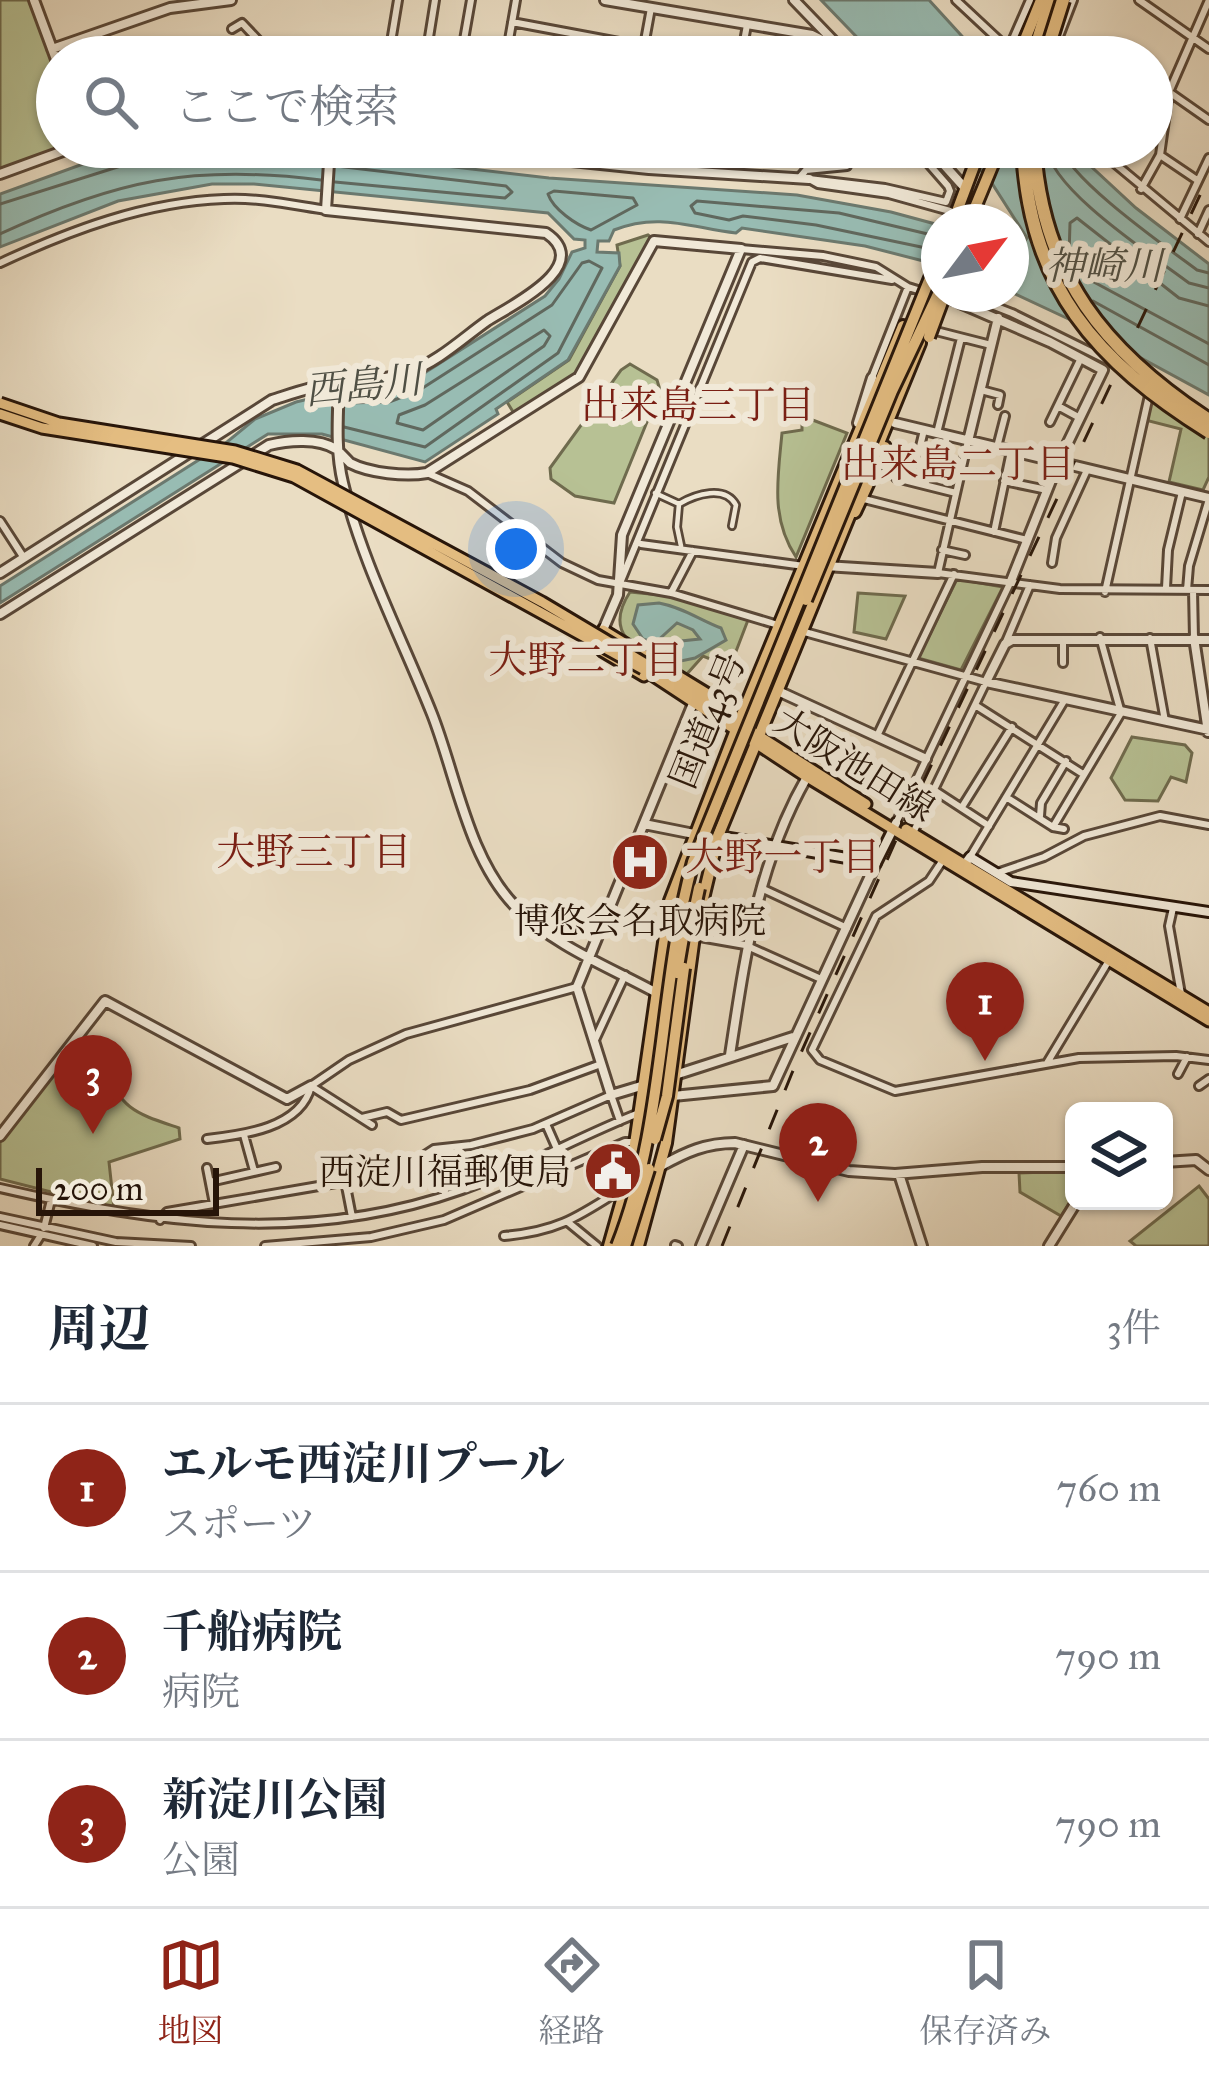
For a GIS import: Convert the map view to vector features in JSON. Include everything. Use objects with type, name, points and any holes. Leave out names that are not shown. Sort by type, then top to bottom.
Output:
[{"type":"highway","points":[[1029,36],[1059,0]]},
{"type":"highway","points":[[1044,36],[1059,0]]},
{"type":"highway","points":[[1043,36],[1059,0]]},
{"type":"highway","points":[[1052,36],[1059,0]]},
{"type":"highway","points":[[957,204],[972,168]]},
{"type":"highway","points":[[964,188],[978,184],[990,168]]},
{"type":"highway","points":[[977,204],[991,168]]},
{"type":"highway","points":[[1024,168],[1040,246],[1076,316],[1107,357],[1139,387],[1209,432]]},
{"type":"highway","points":[[1037,168],[1051,241],[1086,309],[1134,365],[1209,416]]},
{"type":"highway","points":[[964,188],[973,204]]},
{"type":"highway","name":"国道43号","points":[[647,1140],[639,1113],[666,920],[683,862],[921,282]]},
{"type":"highway","name":"国道43号","points":[[617,1246],[628,1185],[647,1140],[674,945],[693,862],[921,300]]},
{"type":"highway","name":"国道43号","points":[[617,1246],[640,1179],[697,872],[883,413],[932,312]]},
{"type":"highway","name":"国道43号","points":[[638,1246],[662,1166],[694,936],[718,836],[935,312]]},
{"type":"highway","points":[[843,530],[864,500],[928,334]]},
{"type":"highway","points":[[647,1140],[667,1096],[699,888],[718,836]]},
{"type":"highway","points":[[647,1140],[667,950],[683,862]]},
{"type":"main road","name":"大阪池田線","points":[[0,403],[59,423],[235,451],[297,470],[542,602],[737,725],[807,777],[965,864],[1209,1022]]},
{"type":"main road","name":"大阪池田線","points":[[0,414],[42,428],[233,458],[294,477],[644,666],[722,720],[737,725]]},
{"type":"main road","points":[[722,720],[595,646],[603,630],[726,705],[737,725]]},
{"type":"main road","name":"大阪池田線","points":[[758,741],[943,860],[965,864]]},
{"type":"main road","name":"大阪池田線","points":[[1111,957],[1209,1012]]},
{"type":"street","points":[[34,0],[47,36]]},
{"type":"street","points":[[89,36],[170,8],[232,0]]},
{"type":"street","points":[[391,36],[398,0]]},
{"type":"street","points":[[429,36],[435,0]]},
{"type":"street","points":[[465,36],[471,0]]},
{"type":"street","points":[[510,36],[516,0]]},
{"type":"street","points":[[605,0],[816,36]]},
{"type":"street","points":[[794,0],[829,36]]},
{"type":"street","points":[[956,0],[993,36]]},
{"type":"street","points":[[1020,36],[1030,0]]},
{"type":"street","points":[[1139,0],[1209,49]]},
{"type":"street","points":[[1173,83],[1209,0]]},
{"type":"street","points":[[646,36],[651,8]]},
{"type":"street","points":[[512,22],[586,36]]},
{"type":"street","points":[[232,29],[242,23],[254,36]]},
{"type":"street","points":[[745,36],[747,25]]},
{"type":"street","points":[[1173,95],[1209,120]]},
{"type":"street","points":[[1180,218],[1209,158]]},
{"type":"street","points":[[0,174],[36,161]]},
{"type":"street","points":[[1173,164],[1198,181]]},
{"type":"street","points":[[327,207],[329,168]]},
{"type":"street","points":[[653,168],[804,178],[885,188],[946,202],[948,186],[932,168]]},
{"type":"street","points":[[804,178],[806,170],[830,168]]},
{"type":"street","points":[[946,168],[964,188]]},
{"type":"street","points":[[1118,168],[1209,242]]},
{"type":"street","points":[[1141,189],[1153,168]]},
{"type":"street","points":[[804,178],[921,209]]},
{"type":"street","points":[[0,263],[95,224],[165,204],[226,198],[546,233],[558,241],[561,250],[557,266],[535,294],[417,370],[308,388],[249,412],[0,573]]},
{"type":"street","points":[[1198,234],[1209,210]]},
{"type":"street","points":[[427,473],[579,377],[654,241],[767,249],[858,264],[921,290]]},
{"type":"street","points":[[619,586],[622,535],[741,249]]},
{"type":"street","points":[[603,630],[752,262],[772,260],[898,281]]},
{"type":"street","points":[[818,531],[908,286]]},
{"type":"street","points":[[673,1096],[771,1087],[1011,581],[1058,463],[1103,370],[981,312]]},
{"type":"street","points":[[1009,312],[1209,416]]},
{"type":"street","points":[[938,573],[998,319]]},
{"type":"street","points":[[928,334],[991,346]]},
{"type":"street","points":[[961,338],[940,465],[961,470]]},
{"type":"street","points":[[1050,422],[1081,358]]},
{"type":"street","points":[[1105,592],[1150,391],[1136,374]]},
{"type":"street","points":[[339,385],[344,487],[475,837],[517,908],[589,960],[656,992]]},
{"type":"street","points":[[981,390],[1000,395],[998,405]]},
{"type":"street","points":[[1058,406],[1080,418]]},
{"type":"street","points":[[997,448],[1004,416]]},
{"type":"street","points":[[801,631],[912,664],[1209,732],[1194,638],[1190,566],[1209,498],[895,423]]},
{"type":"street","points":[[916,463],[925,430]]},
{"type":"street","points":[[0,614],[260,450],[301,441],[339,452],[350,463],[398,474],[427,473],[468,491],[562,563],[619,586],[671,593],[778,625]]},
{"type":"street","points":[[994,532],[1010,452]]},
{"type":"street","points":[[905,460],[927,466]]},
{"type":"street","points":[[1052,563],[1056,538],[1087,470]]},
{"type":"street","points":[[896,478],[956,493]]},
{"type":"street","points":[[1004,481],[1047,490]]},
{"type":"street","points":[[690,489],[694,497]]},
{"type":"street","points":[[655,493],[679,503],[718,492],[735,500],[732,526]]},
{"type":"street","points":[[1166,590],[1168,550],[1182,492]]},
{"type":"street","points":[[864,500],[1028,540]]},
{"type":"street","points":[[679,503],[681,546]]},
{"type":"street","points":[[0,521],[24,557]]},
{"type":"street","points":[[639,543],[804,566],[954,574],[1105,592],[1209,590]]},
{"type":"street","points":[[943,550],[965,555]]},
{"type":"street","points":[[671,593],[693,551]]},
{"type":"street","points":[[877,736],[954,574]]},
{"type":"street","points":[[913,833],[1030,585]]},
{"type":"street","points":[[1005,644],[1063,638],[1209,640]]},
{"type":"street","points":[[1063,638],[1063,663]]},
{"type":"street","points":[[1053,827],[1121,713],[1100,638]]},
{"type":"street","points":[[1150,638],[1165,721]]},
{"type":"street","points":[[778,691],[926,759]]},
{"type":"street","points":[[1064,700],[965,864],[1011,882],[1209,912]]},
{"type":"street","points":[[975,705],[1084,775]]},
{"type":"street","points":[[620,1120],[577,987],[692,706]]},
{"type":"street","points":[[962,808],[1012,727]]},
{"type":"street","points":[[1041,819],[1041,803],[1066,761]]},
{"type":"street","points":[[730,1055],[745,945],[773,845],[807,777]]},
{"type":"street","points":[[934,790],[989,826]]},
{"type":"street","points":[[1006,797],[1064,829]]},
{"type":"street","points":[[997,873],[1084,836],[1160,816],[1209,825]]},
{"type":"street","points":[[644,824],[694,834]]},
{"type":"street","points":[[718,836],[876,863]]},
{"type":"street","points":[[943,860],[929,881],[876,916],[812,1053],[831,1066],[895,1091],[1078,1058],[1209,1060]]},
{"type":"street","points":[[761,888],[847,928]]},
{"type":"street","points":[[1174,908],[1169,926],[1180,994]]},
{"type":"street","points":[[694,936],[745,945],[821,979]]},
{"type":"street","points":[[1046,1064],[1111,957]]},
{"type":"street","points":[[594,1042],[625,975]]},
{"type":"street","points":[[0,1136],[105,1001],[287,1099],[349,1060],[406,1034],[577,987]]},
{"type":"street","points":[[160,1220],[166,1212],[345,1181],[411,1164],[440,1149],[546,1123],[611,1096],[793,1037]]},
{"type":"street","points":[[1178,1074],[1187,1057]]},
{"type":"street","points":[[362,1118],[386,1112],[401,1120],[530,1090],[601,1064]]},
{"type":"street","points":[[1199,1086],[1209,1079]]},
{"type":"street","points":[[310,1086],[371,1125]]},
{"type":"street","points":[[207,1139],[244,1135],[286,1119],[310,1094],[310,1086]]},
{"type":"street","points":[[0,1188],[160,1220],[226,1226],[352,1217],[445,1196],[639,1113]]},
{"type":"street","points":[[546,1123],[556,1149]]},
{"type":"street","points":[[244,1135],[254,1171]]},
{"type":"street","points":[[265,1246],[371,1237],[426,1225],[492,1202],[625,1142],[647,1140]]},
{"type":"street","points":[[662,1166],[691,1149],[718,1143],[835,1168],[898,1174],[1065,1167]]},
{"type":"street","points":[[701,1246],[744,1145]]},
{"type":"street","points":[[440,1149],[445,1196]]},
{"type":"street","points":[[1173,1161],[1196,1160],[1209,1170]]},
{"type":"street","points":[[210,1183],[276,1167]]},
{"type":"street","points":[[207,1168],[214,1204]]},
{"type":"street","points":[[898,1174],[922,1246]]},
{"type":"street","points":[[345,1181],[352,1217]]},
{"type":"street","points":[[504,1236],[544,1232],[569,1222],[628,1185]]},
{"type":"street","points":[[34,1246],[51,1200]]},
{"type":"street","points":[[1049,1246],[1071,1210]]},
{"type":"street","points":[[0,1221],[93,1246]]},
{"type":"street","points":[[569,1222],[597,1246]]},
{"type":"street","points":[[43,1232],[117,1244],[191,1246]]},
{"type":"green space","points":[[0,0],[30,0],[44,36],[36,36],[36,156],[0,170]]},
{"type":"green space","points":[[648,235],[652,238],[576,375],[515,415],[507,402],[569,360],[620,266],[617,245]]},
{"type":"green space","points":[[630,364],[657,380],[660,390],[614,503],[575,496],[551,479],[550,468]]},
{"type":"green space","points":[[1150,400],[1209,431],[1209,477],[1203,490],[1169,482],[1181,429],[1145,420]]},
{"type":"green space","points":[[802,420],[847,433],[796,557],[779,512],[782,433],[802,430]]},
{"type":"green space","points":[[957,579],[1003,587],[961,670],[918,658]]},
{"type":"green space","points":[[630,592],[670,596],[748,620],[730,667],[703,656],[686,675],[632,644],[620,623]]},
{"type":"green space","points":[[858,593],[905,596],[886,639],[854,632]]},
{"type":"green space","points":[[1132,737],[1185,745],[1192,753],[1186,782],[1171,777],[1158,801],[1125,800],[1111,778]]},
{"type":"green space","points":[[68,1054],[106,1066],[117,1092],[132,1108],[179,1128],[180,1139],[109,1162],[114,1208],[0,1179],[0,1141]]},
{"type":"green space","points":[[1065,1171],[1061,1216],[1020,1192],[1019,1173]]},
{"type":"green space","points":[[1199,1186],[1209,1199],[1209,1246],[1136,1246],[1130,1241],[1173,1210]]},
{"type":"water","points":[[821,0],[929,0],[962,36],[856,36]]},
{"type":"water","points":[[72,168],[463,168],[797,195],[921,220],[921,260],[865,246],[742,228],[736,233],[646,222],[614,230],[609,241],[598,241],[597,252],[619,253],[620,266],[568,360],[425,462],[322,434],[268,434],[0,603],[0,586],[227,442],[255,419],[296,402],[347,390],[387,390],[412,381],[545,296],[572,252],[585,248],[585,240],[574,239],[548,213],[254,184],[212,184],[118,201],[0,247],[0,194]]},
{"type":"water","name":"神崎川","points":[[979,168],[1093,168],[1209,264],[1209,395],[1029,300],[1029,204],[1005,204]]},
{"type":"water","points":[[659,603],[721,628],[726,640],[681,661],[674,646],[700,639],[693,630],[677,623],[655,643],[643,639],[633,624],[638,605]]},
{"type":"railway","points":[[722,1246],[792,1073],[896,840],[1209,176]]},
{"type":"place","name":"博悠会名取病院","points":[[640,862]]},
{"type":"place","name":"エルモ西淀川プール","points":[[985,1061]]},
{"type":"place","name":"新淀川公園","points":[[93,1134]]},
{"type":"place","name":"西淀川福郵便局","points":[[613,1171]]},
{"type":"place","name":"千船病院","points":[[818,1202]]},
{"type":"district","name":"出来島三丁目","points":[[698,404]]},
{"type":"district","name":"出来島二丁目","points":[[958,463]]},
{"type":"district","name":"大野二丁目","points":[[586,659]]},
{"type":"district","name":"大野三丁目","points":[[314,851]]},
{"type":"district","name":"大野一丁目","points":[[783,856]]},
{"type":"water label","name":"西島川","points":[[363,384]]}]
